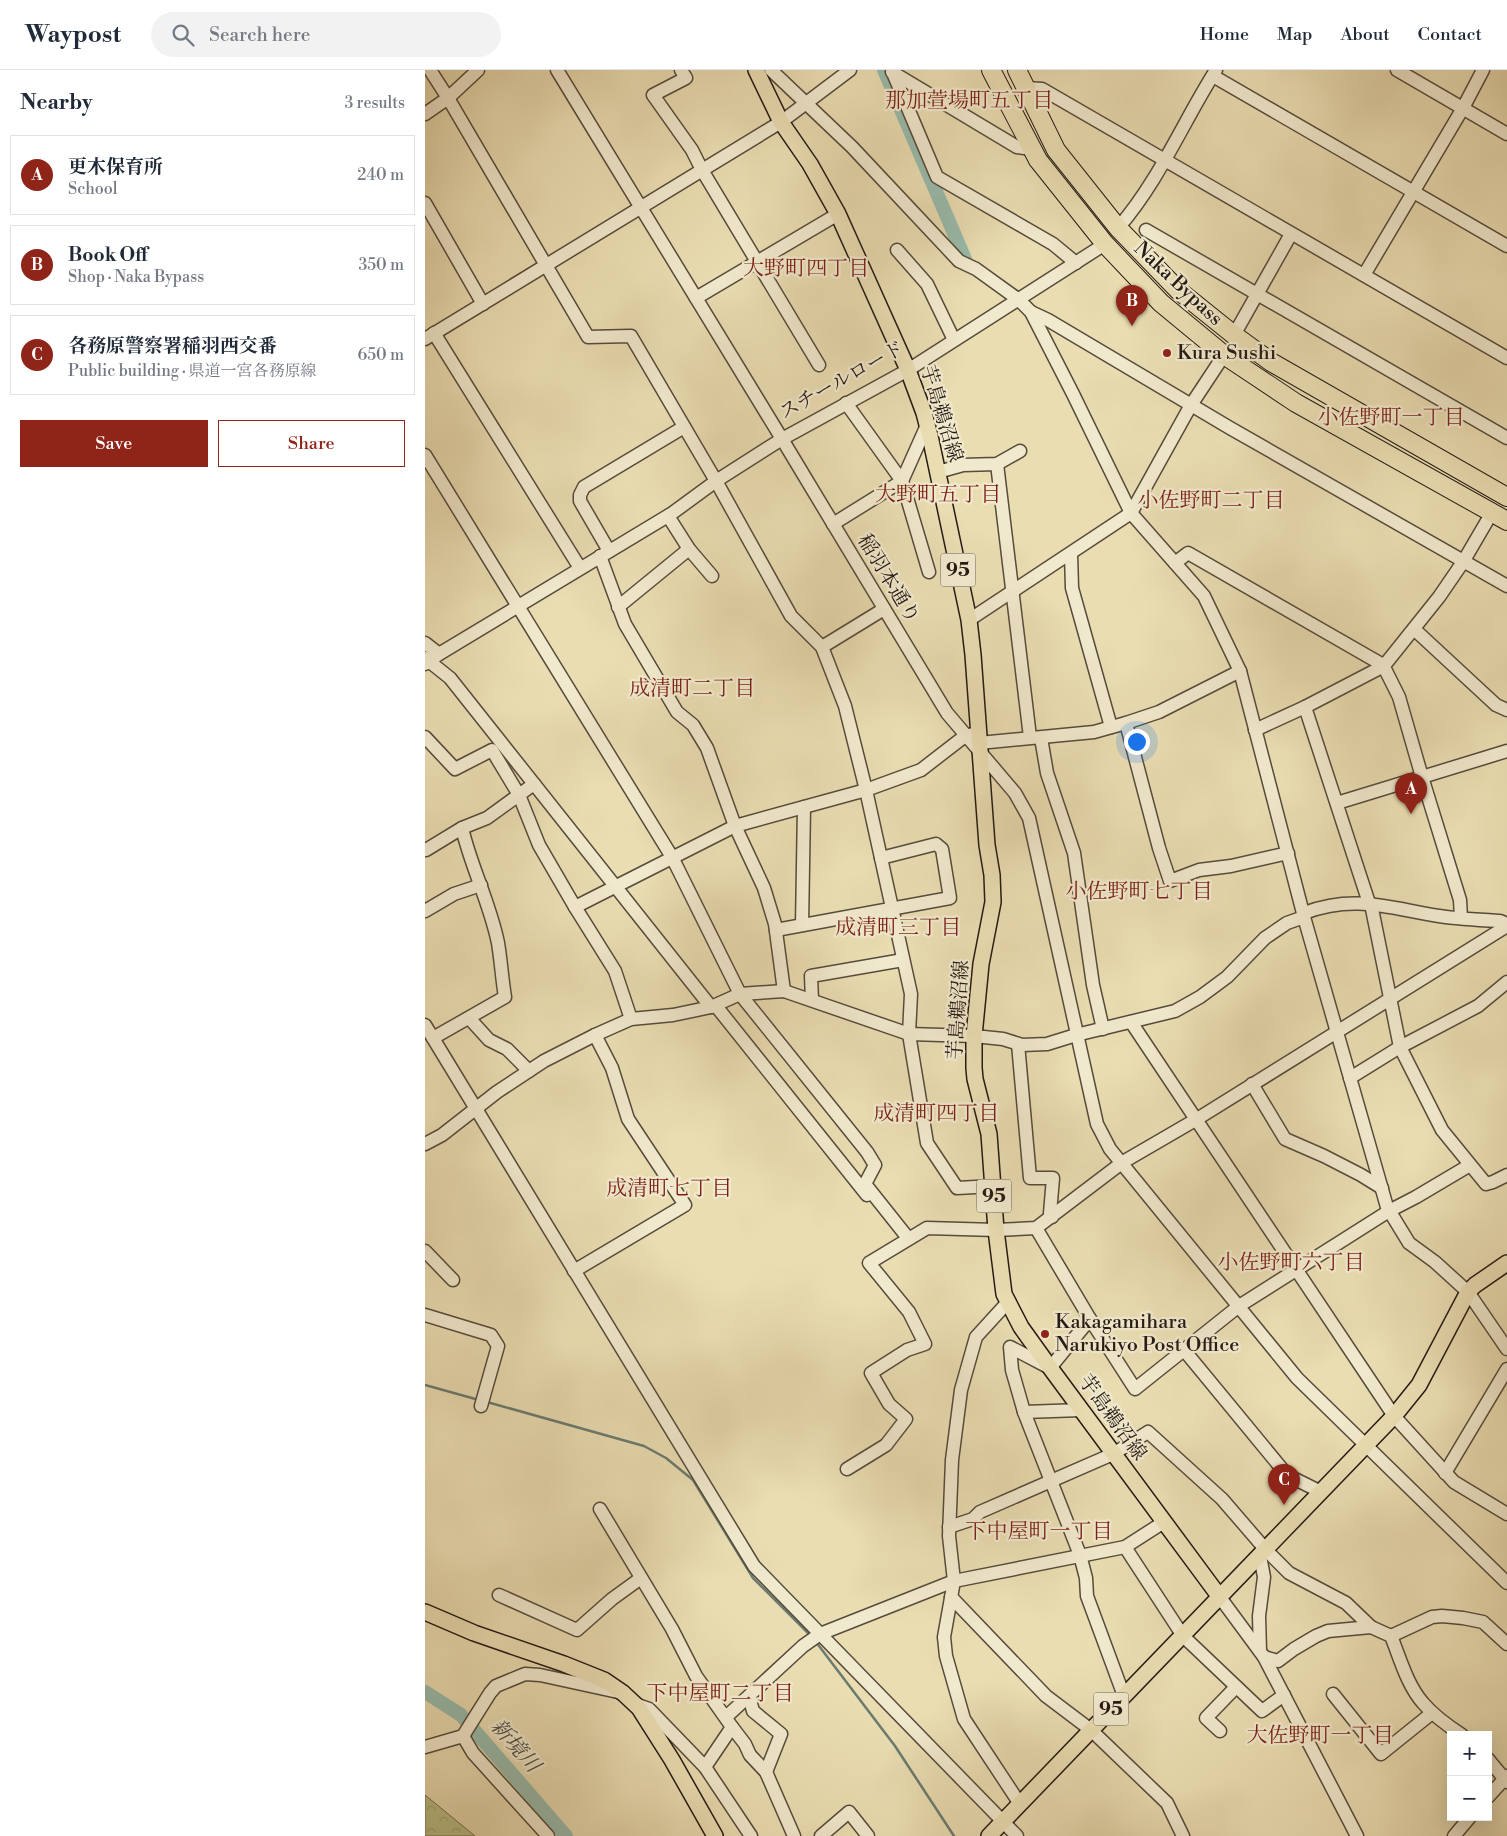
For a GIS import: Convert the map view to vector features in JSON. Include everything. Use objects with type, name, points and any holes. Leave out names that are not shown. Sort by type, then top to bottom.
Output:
[{"type":"highway","name":"Naka Bypass","points":[[991,70],[1038,160],[1105,244],[1161,302],[1223,354],[1296,402],[1507,521]]},
{"type":"highway","name":"Naka Bypass","points":[[1017,70],[1056,150],[1118,228],[1178,290],[1271,362],[1507,497]]},
{"type":"highway","name":"スチールロード","points":[[1105,244],[1118,228]]},
{"type":"main road","name":"芋島鵜沼線","points":[[755,70],[781,122],[814,170],[837,214],[908,370],[927,425],[969,620],[973,655],[975,740],[993,902],[981,964],[974,1036],[975,1079],[989,1134],[996,1230],[1004,1294],[1021,1327],[1050,1368],[1219,1596]]},
{"type":"main road","points":[[1219,1596],[1263,1553],[1394,1416],[1419,1386],[1468,1292],[1507,1263]]},
{"type":"main road","name":"95","points":[[989,1836],[1183,1636],[1219,1596]]},
{"type":"main road","points":[[425,1612],[474,1633],[604,1680],[623,1693],[639,1708],[672,1760],[715,1836]]},
{"type":"street","points":[[430,70],[589,337],[631,336],[791,616],[822,647],[845,706],[866,790],[911,994],[909,1034],[927,1143],[957,1188],[994,1186]]},
{"type":"street","points":[[425,114],[448,98],[478,70]]},
{"type":"street","name":"稲羽本通り","points":[[557,70],[947,713],[975,740],[1015,793],[1029,818],[1097,1124],[1110,1149],[1123,1162],[1297,1378],[1507,1583]]},
{"type":"street","points":[[681,70],[686,78],[653,95],[692,150],[701,170],[758,261],[819,365]]},
{"type":"street","points":[[771,70],[852,147],[959,261],[977,269],[1019,300],[1031,312],[1131,513],[1204,596],[1241,672],[1304,915],[1389,1211],[1409,1243],[1435,1262],[1468,1292],[1507,1349]]},
{"type":"street","points":[[580,568],[430,336],[781,122],[850,70]]},
{"type":"street","points":[[1397,70],[1507,134]]},
{"type":"street","points":[[1364,275],[1463,108],[1483,70]]},
{"type":"street","points":[[892,71],[1017,147],[1032,150]]},
{"type":"street","points":[[892,71],[937,176],[1053,244],[1076,263]]},
{"type":"street","points":[[1214,73],[1507,246]]},
{"type":"street","name":"スチールロード","points":[[1118,228],[1130,214],[1164,160],[1214,73]]},
{"type":"street","points":[[1026,88],[1042,89],[1507,358]]},
{"type":"street","points":[[425,203],[483,304]]},
{"type":"street","points":[[696,298],[837,214]]},
{"type":"street","points":[[1146,230],[1507,438]]},
{"type":"street","points":[[1234,335],[1291,234]]},
{"type":"street","name":"スチールロード","points":[[429,659],[668,516],[782,439],[908,370],[1105,244]]},
{"type":"street","points":[[897,250],[927,284],[954,340]]},
{"type":"street","points":[[1031,312],[1048,320],[1191,405],[1507,586]]},
{"type":"street","points":[[969,620],[1131,513],[1191,405],[1223,354]]},
{"type":"street","points":[[847,404],[902,481],[929,572]]},
{"type":"street","points":[[833,524],[902,481],[927,425]]},
{"type":"street","points":[[684,427],[584,487],[580,501],[604,554],[618,607],[625,624],[677,712],[693,725],[707,748],[735,826],[764,888],[776,930],[784,991]]},
{"type":"street","points":[[938,472],[963,465],[997,464],[1020,451]]},
{"type":"street","points":[[425,455],[671,857],[740,994],[867,1152],[875,1165],[865,1184],[908,1238]]},
{"type":"street","points":[[997,464],[1011,592],[1035,737],[1074,853],[1093,985],[1103,1029]]},
{"type":"street","points":[[668,516],[689,549],[712,576]]},
{"type":"street","points":[[1255,730],[1383,665],[1463,562],[1487,521]]},
{"type":"street","points":[[618,607],[689,549]]},
{"type":"street","points":[[1175,563],[1188,553],[1383,665],[1399,697],[1460,900],[1461,918]]},
{"type":"street","points":[[1071,554],[1072,588],[1111,727]]},
{"type":"street","points":[[822,647],[883,608]]},
{"type":"street","points":[[1413,628],[1496,705],[1507,710]]},
{"type":"street","points":[[425,643],[429,659],[450,678],[616,887],[877,1209],[881,1205]]},
{"type":"street","points":[[575,908],[671,857],[735,826],[866,790],[921,770],[975,740],[1094,732],[1159,712],[1241,672]]},
{"type":"street","points":[[1305,706],[1370,904],[1400,1047],[1442,1130],[1470,1165],[1486,1184],[1507,1175]]},
{"type":"street","points":[[1126,723],[1159,848],[1170,881],[1199,870],[1231,866],[1288,853]]},
{"type":"street","points":[[425,737],[455,769],[492,750],[519,795],[539,845],[575,908],[615,971],[631,1019]]},
{"type":"street","points":[[1337,803],[1507,751]]},
{"type":"street","points":[[426,850],[462,828],[487,818],[534,784]]},
{"type":"street","points":[[802,925],[804,807]]},
{"type":"street","points":[[433,1038],[505,997],[498,942],[481,885],[466,847],[462,828]]},
{"type":"street","points":[[776,930],[950,898],[941,850],[936,844],[881,858]]},
{"type":"street","points":[[425,911],[454,894],[481,885]]},
{"type":"street","points":[[425,1144],[442,1134],[497,1092],[544,1061],[595,1035],[631,1019],[673,1015],[714,1006],[740,994],[784,991],[909,1034],[974,1036],[1003,1039],[1018,1044],[1047,1044],[1175,1011],[1200,997],[1227,977],[1265,938],[1287,923],[1323,906],[1342,903],[1370,904],[1461,918],[1500,921],[1507,925],[1197,1119],[1123,1162],[1035,1228],[996,1230],[927,1228],[869,1263],[909,1312],[925,1344],[907,1350],[871,1373],[889,1404],[906,1419],[886,1445],[847,1469]]},
{"type":"street","points":[[812,1000],[811,976],[903,960]]},
{"type":"street","points":[[1350,1078],[1400,1047],[1478,1006],[1507,982]]},
{"type":"street","points":[[469,1018],[489,1040],[507,1049],[529,1071]]},
{"type":"street","points":[[1131,1022],[1394,1416],[1454,1482],[1507,1514]]},
{"type":"street","points":[[425,1025],[754,1566],[815,1637],[1017,1836]]},
{"type":"street","points":[[574,1271],[685,1205],[628,1119],[611,1068],[595,1035]]},
{"type":"street","points":[[1018,1044],[1030,1178],[1053,1178],[1050,1213],[1052,1217]]},
{"type":"street","points":[[1252,1084],[1285,1139],[1325,1156],[1382,1188]]},
{"type":"street","points":[[1035,1228],[1089,1319],[1135,1389],[1239,1306],[1389,1211],[1470,1165]]},
{"type":"street","points":[[425,1250],[453,1280]]},
{"type":"street","points":[[1007,1303],[976,1336],[961,1390],[952,1460],[949,1527],[954,1581],[944,1637],[946,1656],[964,1719],[1020,1804]]},
{"type":"street","points":[[425,1315],[491,1335],[498,1346],[482,1403]]},
{"type":"street","points":[[1089,1319],[1050,1368],[1010,1346],[1012,1370],[1025,1412],[1080,1555],[1086,1578],[1087,1596],[1124,1696]]},
{"type":"street","points":[[1185,1350],[1287,1475],[1321,1492]]},
{"type":"street","points":[[1445,1473],[1507,1370]]},
{"type":"street","points":[[1025,1412],[1081,1410]]},
{"type":"street","points":[[949,1527],[973,1519],[980,1512],[1113,1454],[1148,1432],[1222,1498],[1263,1553],[1289,1573],[1346,1603],[1371,1627],[1391,1636],[1405,1674],[1421,1702],[1432,1713],[1457,1731]]},
{"type":"street","points":[[600,1509],[671,1629],[695,1676],[745,1744],[750,1755],[766,1772],[794,1836]]},
{"type":"street","points":[[705,1767],[729,1722],[749,1696],[815,1637],[954,1581],[1125,1547],[1164,1522]]},
{"type":"street","points":[[1125,1547],[1183,1636],[1262,1712],[1284,1695]]},
{"type":"street","points":[[1262,1654],[1259,1616],[1263,1577],[1263,1553]]},
{"type":"street","points":[[499,1594],[577,1630],[612,1599],[641,1578]]},
{"type":"street","points":[[1219,1596],[1262,1654],[1357,1836]]},
{"type":"street","points":[[951,1597],[1046,1696],[1091,1730],[1167,1803],[1183,1836]]},
{"type":"street","points":[[1391,1636],[1432,1617],[1442,1616],[1483,1622],[1507,1644]]},
{"type":"street","points":[[1262,1654],[1278,1661],[1293,1649],[1328,1631],[1371,1627]]},
{"type":"street","points":[[425,1747],[463,1736],[496,1686],[525,1674],[540,1675],[623,1693]]},
{"type":"street","points":[[1221,1731],[1206,1718],[1236,1687]]},
{"type":"street","points":[[1333,1694],[1381,1754],[1432,1713]]},
{"type":"street","points":[[749,1696],[753,1711],[781,1734],[766,1772]]},
{"type":"street","points":[[635,1704],[649,1709],[705,1767],[751,1836]]},
{"type":"street","points":[[463,1736],[473,1753],[547,1836]]},
{"type":"street","points":[[1492,1763],[1506,1779],[1492,1793]]},
{"type":"street","points":[[821,1836],[849,1812],[867,1836]]},
{"type":"street","points":[[1454,1836],[1467,1821]]},
{"type":"green space","points":[[425,1795],[475,1836],[425,1836]]},
{"type":"waterway","points":[[884,70],[965,259]]},
{"type":"waterway","points":[[425,1385],[479,1400]]},
{"type":"waterway","points":[[487,1402],[644,1446],[666,1458],[693,1480],[753,1578],[811,1636]]},
{"type":"waterway","points":[[816,1642],[895,1746],[954,1836]]},
{"type":"waterway","name":"新境川","points":[[425,1692],[461,1715],[566,1836]]},
{"type":"place","name":"Book Off","points":[[1132,326]]},
{"type":"place","name":"Kura Sushi","points":[[1167,353]]},
{"type":"place","name":"更木保育所","points":[[1411,814]]},
{"type":"place","name":"Kakagamihara Narukiyo Post Office","points":[[1045,1334]]},
{"type":"place","name":"各務原警察署稲羽西交番","points":[[1284,1505]]},
{"type":"district","name":"那加萱場町五丁目","points":[[969,101]]},
{"type":"district","name":"大野町四丁目","points":[[806,269]]},
{"type":"district","name":"小佐野町一丁目","points":[[1391,418]]},
{"type":"district","name":"大野町五丁目","points":[[938,495]]},
{"type":"district","name":"小佐野町二丁目","points":[[1211,501]]},
{"type":"district","name":"成清町二丁目","points":[[692,689]]},
{"type":"district","name":"小佐野町七丁目","points":[[1139,892]]},
{"type":"district","name":"成清町三丁目","points":[[898,928]]},
{"type":"district","name":"成清町四丁目","points":[[936,1114]]},
{"type":"district","name":"成清町七丁目","points":[[669,1189]]},
{"type":"district","name":"小佐野町六丁目","points":[[1291,1263]]},
{"type":"district","name":"下中屋町一丁目","points":[[1039,1532]]},
{"type":"district","name":"下中屋町二丁目","points":[[720,1694]]},
{"type":"district","name":"大佐野町一丁目","points":[[1320,1736]]}]
